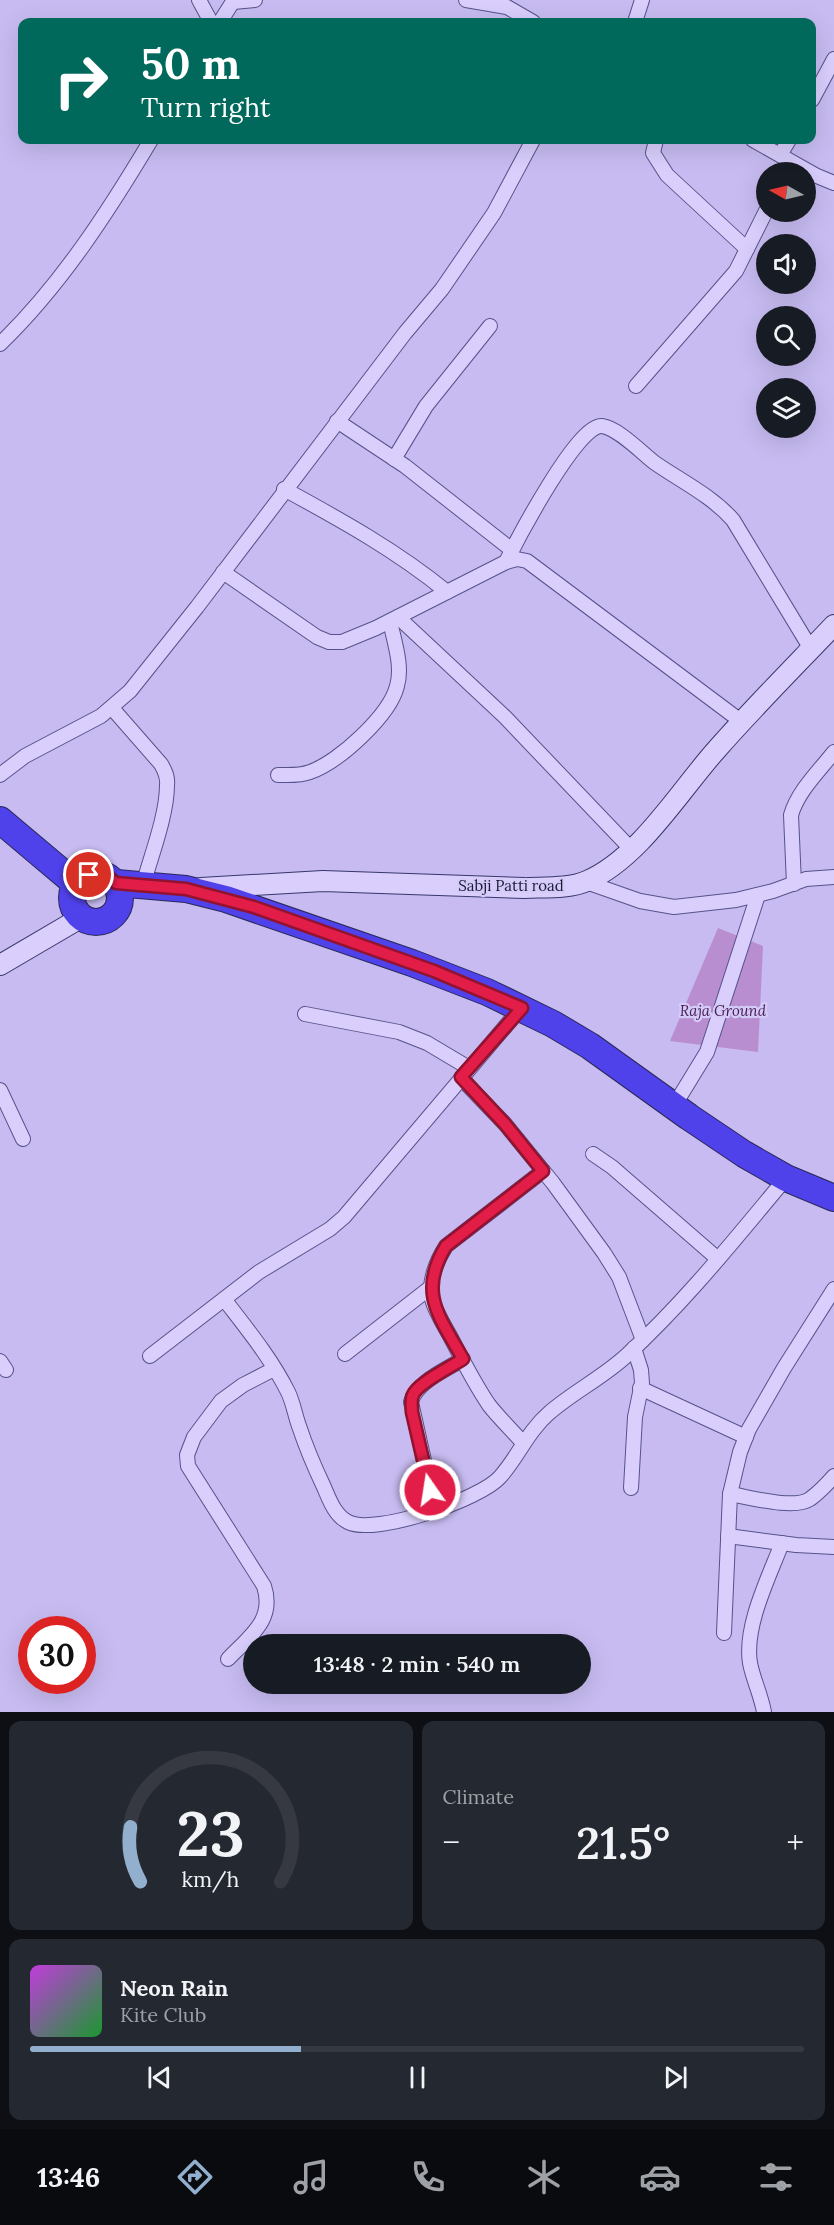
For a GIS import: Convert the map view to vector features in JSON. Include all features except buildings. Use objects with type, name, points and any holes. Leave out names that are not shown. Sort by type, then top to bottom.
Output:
[{"type":"highway","points":[[0,820],[76,884]]},
{"type":"highway","points":[[96,873],[116,883],[120,891],[120,900],[113,915],[98,922],[82,917],[75,910],[72,902],[76,884],[96,873]]},
{"type":"highway","points":[[116,883],[186,889],[254,907],[403,959],[522,1008],[590,1046],[744,1154],[786,1178],[834,1198]]},
{"type":"main road","name":"Sabji Patti road","points":[[186,889],[323,881],[524,888],[557,887],[586,882],[632,850],[742,722],[834,625]]},
{"type":"main road","points":[[0,965],[82,917]]},
{"type":"street","points":[[199,0],[209,18]]},
{"type":"street","points":[[222,18],[233,1],[255,0]]},
{"type":"street","points":[[466,0],[507,7],[526,18]]},
{"type":"street","points":[[636,18],[642,0]]},
{"type":"street","points":[[816,93],[834,59]]},
{"type":"street","points":[[0,344],[59,279],[118,195],[149,144]]},
{"type":"street","points":[[0,775],[25,756],[112,708],[130,691],[405,333],[442,289],[494,213],[530,144]]},
{"type":"street","points":[[655,144],[653,153],[656,161],[667,175],[747,249]]},
{"type":"street","points":[[759,144],[785,162]]},
{"type":"street","points":[[786,162],[788,144]]},
{"type":"street","points":[[816,176],[834,183]]},
{"type":"street","points":[[636,386],[736,271],[760,222]]},
{"type":"street","points":[[394,459],[426,406],[490,326]]},
{"type":"street","points":[[337,421],[394,459],[509,556],[538,567],[742,722]]},
{"type":"street","points":[[223,572],[317,637],[329,642],[342,642],[447,592],[509,556],[527,519],[582,438],[594,427],[602,425],[611,429],[722,508],[733,520],[811,649]]},
{"type":"street","points":[[284,489],[397,554],[447,592]]},
{"type":"street","points":[[278,775],[298,775],[320,768],[363,736],[393,696],[399,674],[394,619]]},
{"type":"street","points":[[394,619],[505,717],[632,850]]},
{"type":"street","points":[[112,708],[161,764],[166,773],[168,785],[165,800],[142,885]]},
{"type":"street","points":[[794,884],[791,815],[803,792],[834,752]]},
{"type":"street","points":[[586,882],[640,901],[674,907],[736,900],[806,879],[834,877]]},
{"type":"street","points":[[674,1106],[707,1052],[758,895]]},
{"type":"street","points":[[150,1356],[259,1272],[330,1229],[344,1217],[522,1008]]},
{"type":"street","points":[[305,1014],[399,1032],[427,1044],[465,1073],[543,1171],[604,1253],[619,1277],[639,1344],[640,1389],[635,1417],[630,1488]]},
{"type":"street","points":[[0,1090],[23,1139]]},
{"type":"street","points":[[593,1154],[612,1167],[718,1259]]},
{"type":"street","points":[[523,1443],[490,1406],[432,1299],[431,1287],[436,1266],[446,1246],[543,1171]]},
{"type":"street","points":[[224,1299],[260,1346],[289,1394],[312,1462],[340,1516],[356,1524],[404,1521],[460,1501],[491,1485],[500,1477],[523,1443],[549,1413],[623,1359],[639,1344],[718,1259],[786,1178]]},
{"type":"street","points":[[345,1353],[431,1287]]},
{"type":"street","points":[[724,1633],[732,1479],[746,1437],[784,1368],[834,1289]]},
{"type":"street","points":[[435,1510],[411,1402],[413,1394],[420,1387],[463,1359]]},
{"type":"street","points":[[228,1659],[265,1618],[268,1597],[264,1586],[188,1466],[187,1455],[194,1437],[221,1401],[243,1385],[274,1369]]},
{"type":"street","points":[[640,1389],[746,1437]]},
{"type":"street","points":[[730,1494],[798,1503],[809,1500],[834,1476]]},
{"type":"street","points":[[728,1536],[834,1547]]},
{"type":"street","points":[[764,1712],[750,1663],[749,1646],[764,1590],[782,1543]]},
{"type":"green space","name":"Raja Ground","points":[[718,928],[763,946],[758,1052],[670,1041]]},
{"type":"route","points":[[89,875],[104,874],[116,883],[186,889],[226,898],[397,957],[456,979],[522,1008],[461,1077],[505,1124],[543,1171],[446,1246],[440,1255],[431,1287],[432,1299],[463,1359],[413,1394],[412,1412],[430,1490]]}]
